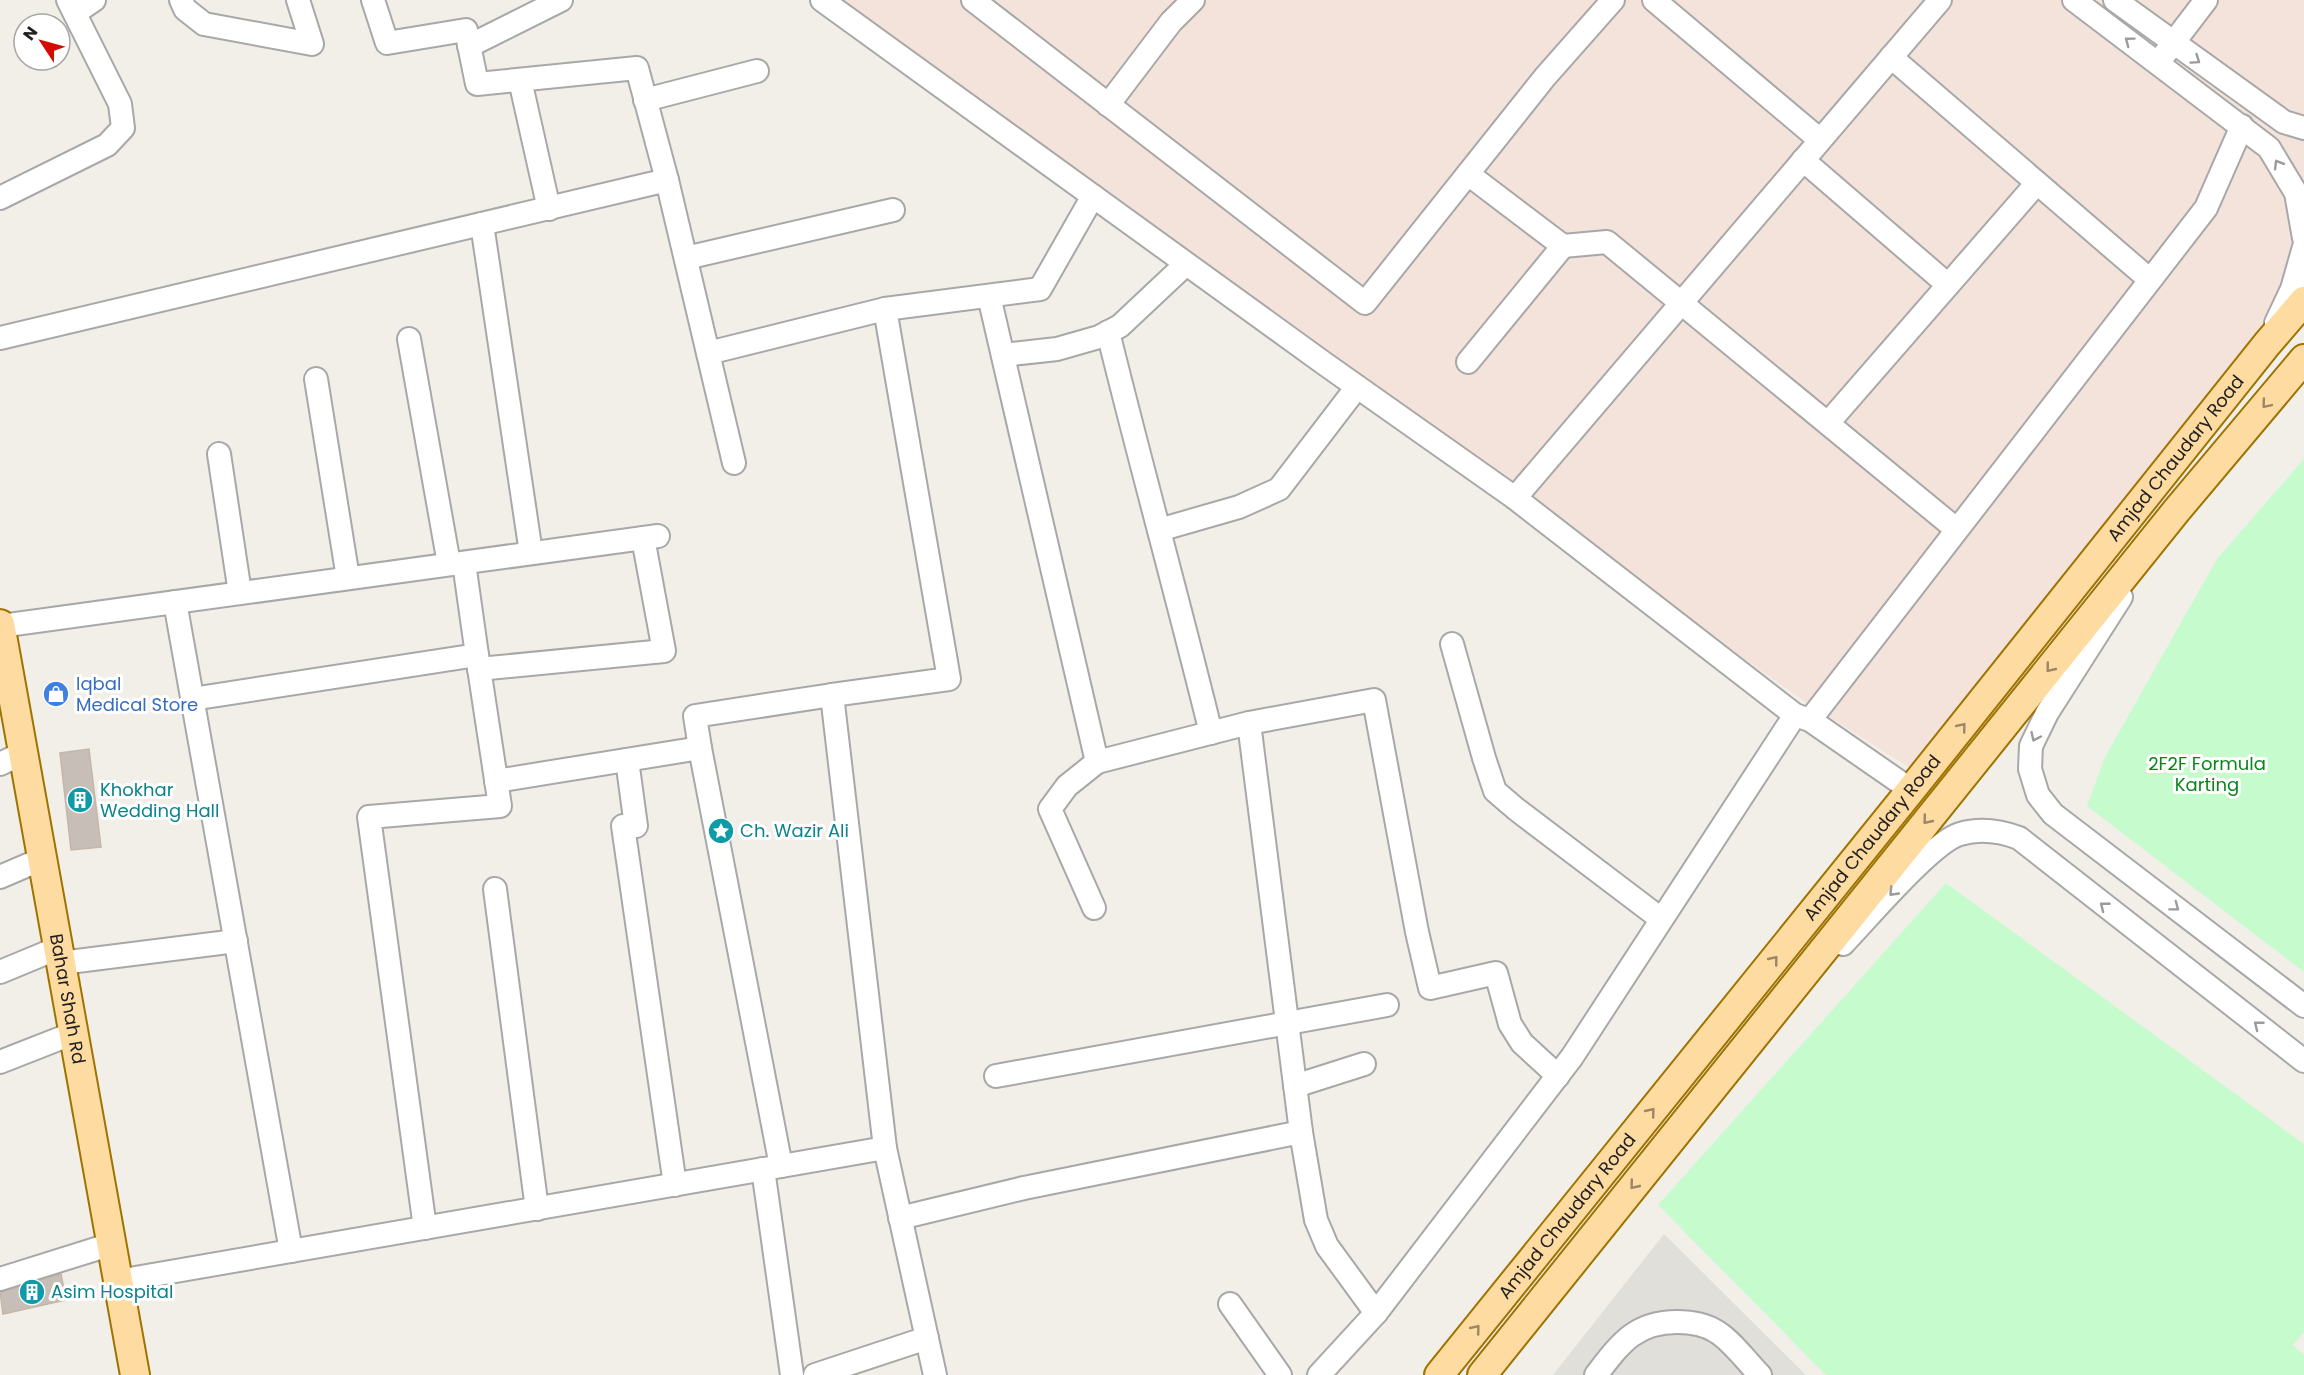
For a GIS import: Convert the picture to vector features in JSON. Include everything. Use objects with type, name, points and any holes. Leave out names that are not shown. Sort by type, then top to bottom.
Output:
[{"type":"main road","name":"Amjad Chaudary Road","points":[[1439,1375],[1911,790],[2266,344],[2304,301]]},
{"type":"main road","name":"Amjad Chaudary Road","points":[[1482,1375],[2178,510],[2304,359]]},
{"type":"main road","name":"Bahar Shah Rd","points":[[0,625],[12,759],[42,859],[135,1375]]},
{"type":"street","points":[[0,198],[107,145],[123,128],[120,104],[71,7],[94,0]]},
{"type":"street","points":[[181,0],[185,9],[204,24],[312,44],[298,0]]},
{"type":"street","points":[[374,0],[387,43],[466,30],[477,84],[637,68],[667,180],[735,463]]},
{"type":"street","points":[[469,46],[561,0]]},
{"type":"street","points":[[822,0],[1185,264],[1515,498],[1802,718],[1911,790]]},
{"type":"street","points":[[973,0],[1365,303],[1545,77],[1613,0]]},
{"type":"street","points":[[1108,105],[1171,22],[1193,0]]},
{"type":"street","points":[[1654,0],[1820,140]]},
{"type":"street","points":[[1515,498],[1940,0]]},
{"type":"street","points":[[2074,0],[2269,148],[2296,194],[2304,238]]},
{"type":"street","points":[[2115,0],[2284,122],[2304,128]]},
{"type":"street","points":[[2158,63],[2206,0]]},
{"type":"street","points":[[1891,57],[2150,280]]},
{"type":"street","points":[[645,100],[757,71]]},
{"type":"street","points":[[520,80],[549,208]]},
{"type":"street","points":[[1319,1375],[1376,1313],[1558,1076],[1661,919],[1802,718],[1956,529],[2206,208],[2242,126]]},
{"type":"street","points":[[1803,160],[1948,285]]},
{"type":"street","points":[[1468,174],[1563,246],[1607,242],[1956,529]]},
{"type":"street","points":[[0,338],[667,180]]},
{"type":"street","points":[[1828,423],[2037,183]]},
{"type":"street","points":[[708,353],[885,309],[1040,290],[1093,196]]},
{"type":"street","points":[[686,258],[893,210]]},
{"type":"street","points":[[482,224],[531,553]]},
{"type":"street","points":[[1468,362],[1563,246]]},
{"type":"street","points":[[2266,344],[2292,289],[2304,247]]},
{"type":"street","points":[[1003,356],[1057,349],[1099,337],[1120,326],[1185,264]]},
{"type":"street","points":[[989,296],[1097,762]]},
{"type":"street","points":[[792,1375],[772,1168],[695,716],[949,679],[885,309]]},
{"type":"street","points":[[1108,332],[1211,733]]},
{"type":"street","points":[[409,339],[478,662],[500,806],[369,817],[425,1228]]},
{"type":"street","points":[[316,379],[348,578]]},
{"type":"street","points":[[1159,530],[1239,507],[1279,489],[1357,387]]},
{"type":"street","points":[[219,454],[240,593]]},
{"type":"street","points":[[2178,510],[2047,712],[2031,746],[2030,769],[2038,795],[2053,814],[2304,1006]]},
{"type":"street","points":[[0,625],[651,537],[664,651],[478,662],[192,699]]},
{"type":"street","points":[[175,602],[291,1251]]},
{"type":"street","points":[[1452,644],[1495,791],[1661,919]]},
{"type":"street","points":[[832,695],[885,1148],[935,1375]]},
{"type":"street","points":[[1094,908],[1050,809],[1066,786],[1097,762],[1249,723],[1374,700],[1417,932],[1430,988],[1496,973],[1510,1024],[1522,1043],[1558,1076]]},
{"type":"street","points":[[1249,723],[1301,1132],[1316,1220],[1327,1246],[1376,1313]]},
{"type":"street","points":[[496,781],[700,748]]},
{"type":"street","points":[[627,760],[636,826],[623,826],[675,1185]]},
{"type":"street","points":[[1744,1048],[1936,848],[1958,834],[1981,831],[2002,832],[2019,838],[2304,1061]]},
{"type":"street","points":[[0,877],[42,859]]},
{"type":"street","points":[[495,889],[537,1209]]},
{"type":"street","points":[[0,972],[60,955],[236,941]]},
{"type":"street","points":[[996,1076],[1387,1005]]},
{"type":"street","points":[[0,1062],[74,1033]]},
{"type":"street","points":[[1295,1086],[1364,1064]]},
{"type":"street","points":[[900,1218],[1024,1188],[1301,1132]]},
{"type":"street","points":[[118,1281],[885,1148]]},
{"type":"street","points":[[0,1279],[112,1244]]},
{"type":"street","points":[[1230,1304],[1280,1375]]},
{"type":"street","points":[[1596,1375],[1617,1348],[1634,1332],[1651,1324],[1674,1322],[1696,1322],[1718,1332],[1760,1375]]},
{"type":"street","points":[[815,1375],[927,1338]]},
{"type":"shaded area","points":[[830,0],[2304,0],[2304,310],[1921,775],[1803,700],[1357,387]]},
{"type":"shaded area","points":[[1664,1234],[1806,1375],[1553,1375]]},
{"type":"green space","name":"2F2F Formula Karting","points":[[2304,459],[2304,972],[2087,806],[2105,757],[2217,559]]},
{"type":"green space","points":[[1946,883],[2304,1144],[2304,1332],[2293,1345],[2304,1355],[2304,1375],[1826,1375],[1658,1205]]},
{"type":"building","name":"Khokhar Wedding Hall","points":[[89,749],[101,847],[71,850],[60,753]]},
{"type":"building","name":"Asim Hospital","points":[[61,1274],[66,1300],[3,1314],[0,1292]]},
{"type":"place","name":"Iqbal Medical Store","points":[[56,694]]},
{"type":"place","name":"Khokhar Wedding Hall","points":[[80,800]]},
{"type":"place","name":"Ch. Wazir Ali","points":[[721,831]]},
{"type":"place","name":"Asim Hospital","points":[[32,1292]]}]
